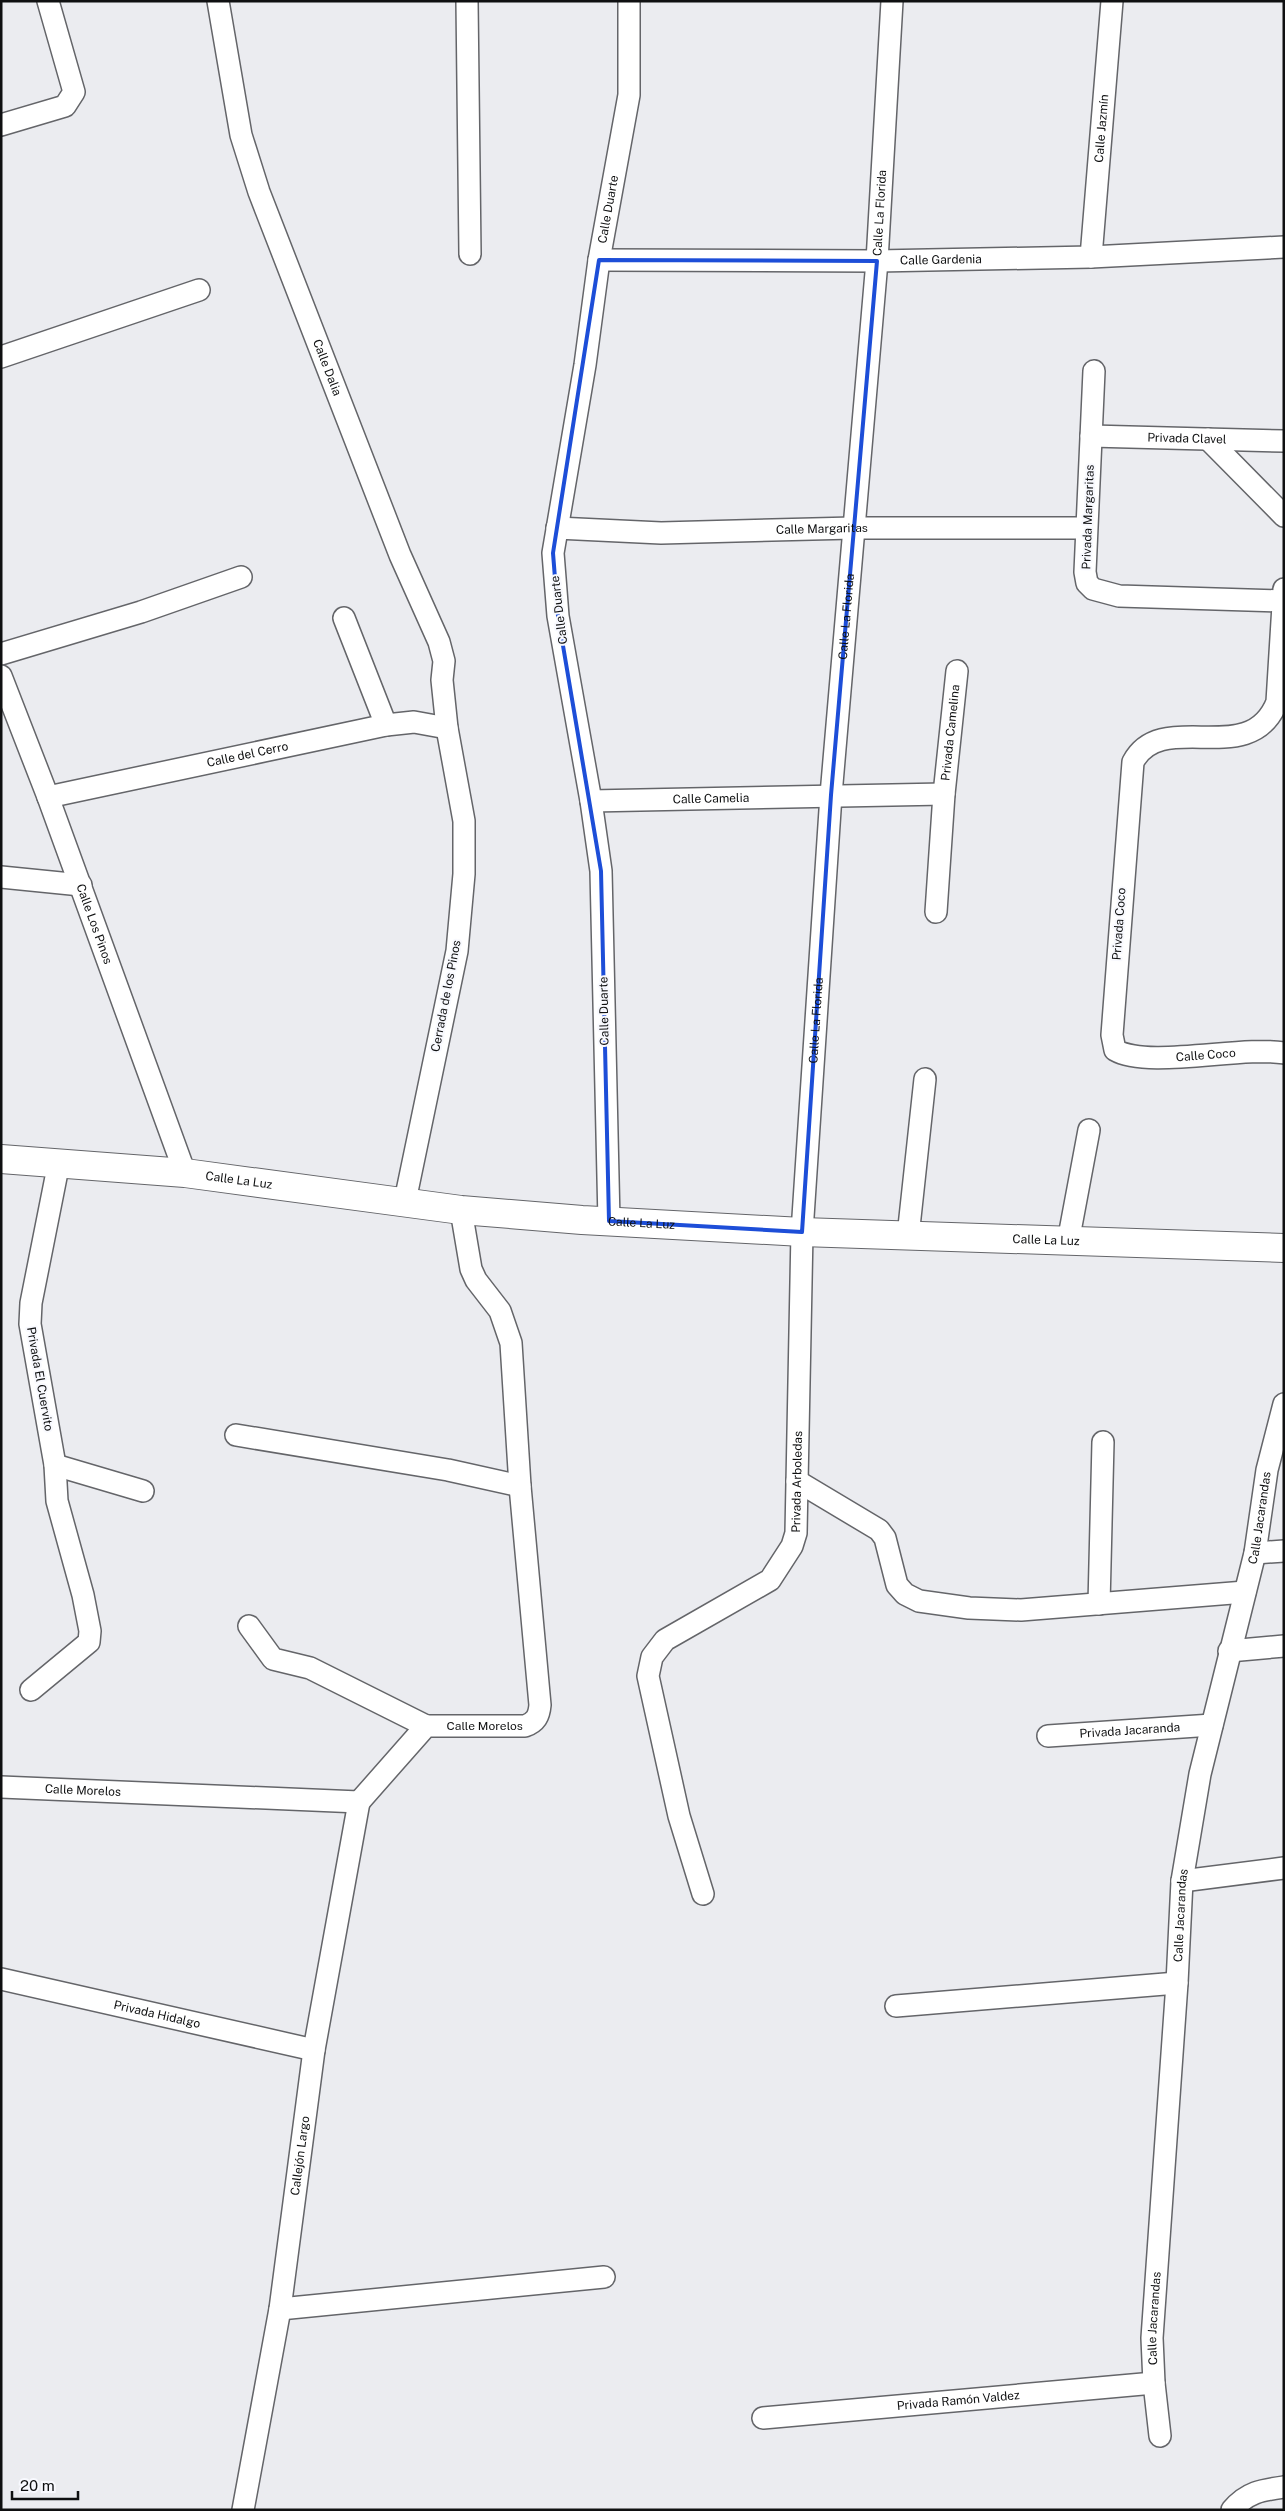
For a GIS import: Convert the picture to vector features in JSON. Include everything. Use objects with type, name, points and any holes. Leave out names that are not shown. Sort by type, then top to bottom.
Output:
[{"type":"street","points":[[1,125],[65,106],[74,92],[48,1]]},
{"type":"street","name":"Calle Dalia","points":[[218,1],[241,135],[260,192],[400,555],[439,642],[444,661],[442,680],[447,728]]},
{"type":"street","points":[[467,1],[470,254]]},
{"type":"street","name":"Calle Duarte","points":[[609,1221],[601,871],[592,801],[558,616],[553,553],[585,365],[599,260],[628,95],[630,1]]},
{"type":"street","name":"Calle La Florida","points":[[802,1232],[831,795],[876,261],[892,1]]},
{"type":"street","name":"Calle Jazmín","points":[[1091,257],[1112,1]]},
{"type":"street","name":"Calle Gardenia","points":[[599,260],[876,261],[1091,257],[1284,247]]},
{"type":"street","points":[[1,357],[199,290]]},
{"type":"street","name":"Privada Margaritas","points":[[1094,371],[1085,572],[1088,583],[1093,589],[1102,593],[1119,596],[1283,597]]},
{"type":"street","name":"Privada Clavel","points":[[1090,436],[1284,441]]},
{"type":"street","points":[[1208,439],[1284,516]]},
{"type":"street","name":"Calle Margaritas","points":[[557,528],[661,533],[853,528],[1086,528]]},
{"type":"street","points":[[1,654],[142,612],[241,577]]},
{"type":"street","name":"Privada Coco","points":[[1129,1055],[1115,1050],[1112,1035],[1133,762],[1145,746],[1156,741],[1236,736],[1250,733],[1263,727],[1278,702],[1283,597]]},
{"type":"street","points":[[344,618],[386,725]]},
{"type":"street","name":"Privada Camelina","points":[[936,912],[944,794],[957,671]]},
{"type":"street","name":"Calle Los Pinos","points":[[1,677],[81,885],[185,1173]]},
{"type":"street","name":"Calle del Cerro","points":[[48,797],[386,725],[414,722],[447,728]]},
{"type":"street","name":"Cerrada de los Pinos","points":[[405,1201],[457,950],[464,874],[464,821],[447,728]]},
{"type":"street","name":"Privada Camelina","points":[[831,795],[944,794]]},
{"type":"street","name":"Calle Camelia","points":[[592,801],[831,795]]},
{"type":"street","points":[[1,877],[81,885]]},
{"type":"street","name":"Calle Coco","points":[[1129,1055],[1178,1057],[1228,1052],[1284,1053]]},
{"type":"street","points":[[908,1236],[925,1079]]},
{"type":"street","points":[[1068,1242],[1089,1130]]},
{"type":"street","name":"Calle La Luz","points":[[1,1159],[185,1173],[405,1201],[460,1210],[582,1220],[802,1232],[1284,1248]]},
{"type":"street","name":"Privada El Cuervito","points":[[31,1690],[89,1642],[90,1631],[83,1595],[57,1501],[55,1465],[30,1324],[31,1304],[59,1162]]},
{"type":"street","name":"Calle Morelos","points":[[426,1726],[525,1726],[532,1723],[539,1714],[540,1705],[520,1486],[511,1343],[500,1311],[476,1280],[471,1269],[460,1210]]},
{"type":"street","name":"Privada Arboledas","points":[[703,1894],[679,1816],[648,1676],[652,1657],[665,1640],[770,1580],[792,1546],[796,1533],[802,1232]]},
{"type":"street","name":"Calle Jacarandas","points":[[1160,2436],[1154,2383],[1152,2338],[1177,1983],[1182,1881],[1189,1831],[1229,1651],[1255,1553],[1267,1470],[1284,1404]]},
{"type":"street","points":[[236,1435],[448,1470],[520,1486]]},
{"type":"street","points":[[1099,1604],[1103,1442]]},
{"type":"street","points":[[55,1465],[143,1491]]},
{"type":"street","points":[[797,1482],[879,1530],[885,1538],[897,1585],[905,1594],[920,1601],[1005,1610],[1245,1592]]},
{"type":"street","points":[[1255,1553],[1284,1551]]},
{"type":"street","points":[[249,1626],[273,1659],[310,1668],[426,1726],[359,1802]]},
{"type":"street","points":[[1229,1651],[1284,1646]]},
{"type":"street","name":"Privada Jacaranda","points":[[1048,1736],[1212,1725]]},
{"type":"street","name":"Calle Morelos","points":[[1,1787],[359,1802]]},
{"type":"street","name":"Callejón Largo","points":[[243,2510],[280,2309],[314,2050],[359,1802]]},
{"type":"street","points":[[1182,1881],[1284,1868]]},
{"type":"street","name":"Privada Hidalgo","points":[[1,1979],[314,2050]]},
{"type":"street","points":[[896,2006],[1177,1983]]},
{"type":"street","points":[[280,2309],[604,2277]]},
{"type":"street","name":"Privada Ramón Valdez","points":[[763,2418],[1154,2383]]},
{"type":"street","points":[[1232,2510],[1249,2494],[1260,2490],[1284,2487]]},
{"type":"highlighted area","points":[[599,260],[877,261],[831,795],[802,1232],[609,1221],[601,871],[558,616],[553,553]]}]
